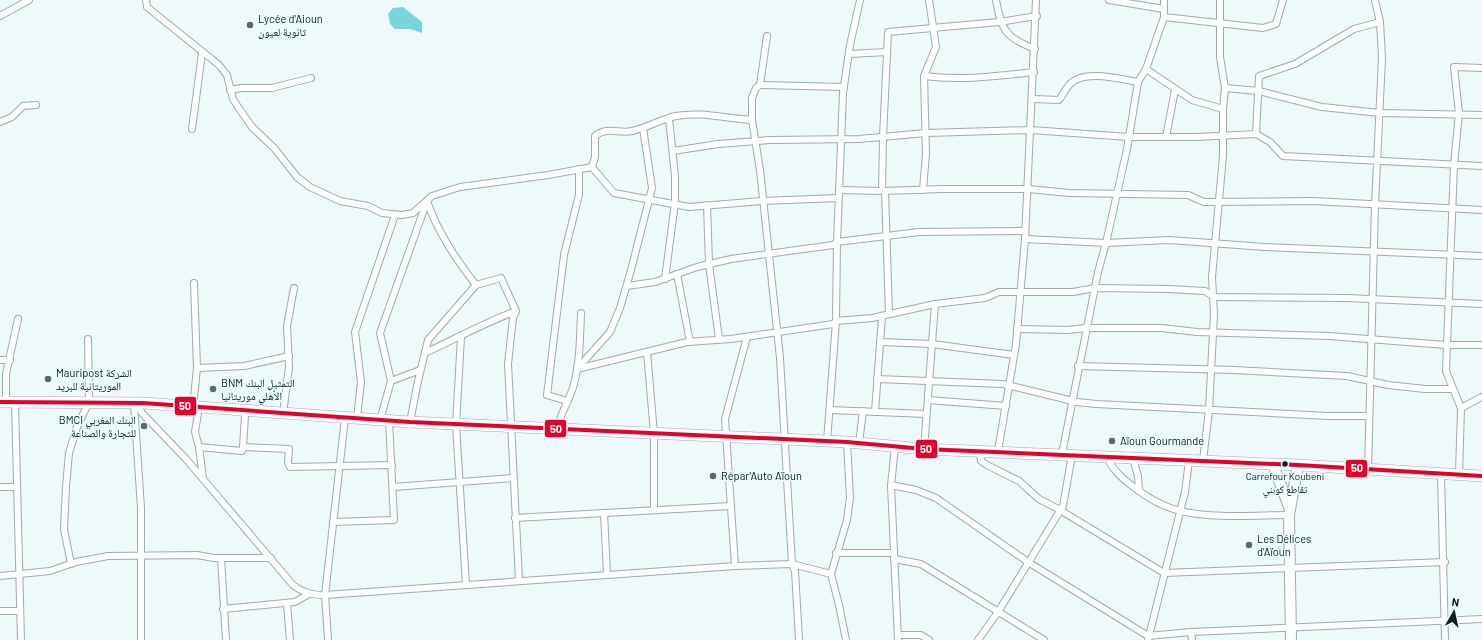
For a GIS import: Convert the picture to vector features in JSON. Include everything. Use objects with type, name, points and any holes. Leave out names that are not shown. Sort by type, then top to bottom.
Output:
[{"type":"highway","points":[[7,402],[135,403],[456,425],[846,442],[924,449],[980,450],[1298,465],[1441,475],[1482,476]]},
{"type":"main road","points":[[1273,464],[1289,511]]},
{"type":"main road","points":[[1291,640],[1289,511],[1298,465]]},
{"type":"street","points":[[0,16],[29,0]]},
{"type":"street","points":[[146,0],[147,7],[223,70],[226,75],[233,99],[252,127],[275,149],[297,177],[310,187],[340,201],[368,206],[382,213],[402,216],[413,213],[432,196],[460,187],[548,175],[592,167]]},
{"type":"street","points":[[827,442],[836,321],[840,138],[844,87],[860,0]]},
{"type":"street","points":[[923,190],[926,133],[924,76],[936,47],[929,0]]},
{"type":"street","points":[[996,0],[999,22],[1017,42],[1035,49]]},
{"type":"street","points":[[998,451],[1014,355],[1025,239],[1029,189],[1037,16],[1036,0]]},
{"type":"street","points":[[1109,0],[1164,9]]},
{"type":"street","points":[[978,640],[998,612],[1060,510],[1069,474],[1067,455],[1071,400],[1094,288],[1106,243],[1129,136],[1138,82],[1146,69],[1164,17],[1164,0]]},
{"type":"street","points":[[1203,461],[1209,410],[1214,297],[1212,277],[1219,202],[1225,88],[1220,57],[1220,0]]},
{"type":"street","points":[[1164,17],[1263,28],[1276,24],[1283,0]]},
{"type":"street","points":[[1368,470],[1375,252],[1375,205],[1382,58],[1380,22],[1375,0]]},
{"type":"street","points":[[890,314],[883,191],[883,137],[888,32],[999,22],[1037,16]]},
{"type":"street","points":[[1256,134],[1259,76],[1295,64],[1354,29],[1380,22]]},
{"type":"street","points":[[767,36],[760,85],[756,88],[752,98],[752,120],[760,170],[762,201],[777,333],[792,564],[795,571],[799,640]]},
{"type":"street","points":[[849,54],[887,52]]},
{"type":"street","points":[[192,129],[202,53]]},
{"type":"street","points":[[1459,475],[1461,408],[1452,389],[1446,371],[1454,165],[1459,113],[1454,67],[1482,68]]},
{"type":"street","points":[[1146,69],[1175,90],[1192,100],[1223,109]]},
{"type":"street","points":[[924,76],[940,78],[990,77],[1034,72]]},
{"type":"street","points":[[1033,99],[1059,100],[1070,84],[1080,77],[1090,76],[1138,82]]},
{"type":"street","points":[[230,90],[242,88],[272,88],[311,78]]},
{"type":"street","points":[[760,85],[844,87]]},
{"type":"street","points":[[1225,88],[1259,91],[1322,107],[1380,113],[1459,113],[1482,115]]},
{"type":"street","points":[[1166,137],[1175,90]]},
{"type":"street","points":[[0,122],[12,117],[23,106],[36,104]]},
{"type":"street","points":[[592,167],[595,157],[594,136],[599,132],[614,130],[623,132],[643,128],[676,116],[709,116],[752,120]]},
{"type":"street","points":[[665,279],[675,203],[676,176],[669,119]]},
{"type":"street","points":[[577,369],[610,332],[627,286],[652,188],[643,128]]},
{"type":"street","points":[[673,151],[718,144],[770,140],[840,138],[860,139],[926,133],[1031,130],[1166,137],[1256,134],[1270,142],[1283,156],[1431,162],[1482,166]]},
{"type":"street","points":[[592,167],[614,192],[689,207],[762,201],[838,198]]},
{"type":"street","points":[[566,401],[547,395],[564,255],[579,195],[579,169]]},
{"type":"street","points":[[839,190],[883,191],[943,188],[1029,189],[1069,193],[1117,192],[1188,195],[1204,202],[1313,201],[1453,210],[1482,210]]},
{"type":"street","points":[[427,202],[433,220],[447,244],[476,285]]},
{"type":"street","points":[[333,522],[394,520],[392,465],[385,420],[392,381],[380,333],[427,202]]},
{"type":"street","points":[[707,205],[709,264],[719,339]]},
{"type":"street","points":[[357,418],[361,382],[356,332],[395,215]]},
{"type":"street","points":[[627,286],[655,282],[730,258],[833,245],[837,242],[919,232],[1025,231]]},
{"type":"street","points":[[1025,239],[1106,243],[1169,240],[1215,244],[1482,256]]},
{"type":"street","points":[[677,274],[690,342]]},
{"type":"street","points":[[410,422],[420,370],[428,340],[476,285],[501,278],[516,311],[513,318],[508,364],[519,580]]},
{"type":"street","points":[[194,283],[196,368],[195,432],[199,447],[203,478]]},
{"type":"street","points":[[283,414],[289,356],[287,326],[294,288]]},
{"type":"street","points":[[577,369],[690,342],[747,337],[833,324],[836,321],[882,316],[935,304],[985,298],[999,292],[1073,292],[1094,288],[1205,291],[1214,297],[1347,298],[1373,301],[1482,304]]},
{"type":"street","points":[[924,449],[935,304]]},
{"type":"street","points":[[425,353],[460,337],[480,325],[516,311]]},
{"type":"street","points":[[557,430],[559,418],[574,386],[577,369],[581,313]]},
{"type":"street","points":[[875,412],[882,316]]},
{"type":"street","points":[[18,319],[6,374],[7,402],[17,487],[20,574],[19,611],[21,640]]},
{"type":"street","points":[[1017,329],[1068,330],[1086,328],[1161,328],[1198,332],[1372,339],[1446,345],[1482,345]]},
{"type":"street","points":[[460,337],[456,425],[458,482],[466,585]]},
{"type":"street","points":[[735,566],[725,437],[725,419],[747,337]]},
{"type":"street","points":[[71,564],[64,529],[69,453],[77,427],[89,402],[88,339]]},
{"type":"street","points":[[880,342],[932,344],[1014,355]]},
{"type":"street","points":[[647,352],[654,434],[654,510]]},
{"type":"street","points":[[196,368],[244,366],[289,356]]},
{"type":"street","points":[[0,360],[10,360]]},
{"type":"street","points":[[1078,366],[1348,376],[1388,385],[1425,389],[1452,389]]},
{"type":"street","points":[[392,381],[420,370]]},
{"type":"street","points":[[877,379],[1003,384],[1071,400],[1096,404],[1328,416],[1369,416]]},
{"type":"street","points":[[1461,408],[1482,398]]},
{"type":"street","points":[[928,400],[1006,406]]},
{"type":"street","points":[[135,403],[142,413],[203,478],[293,585],[309,594],[326,595],[519,580],[735,566],[792,564],[831,574]]},
{"type":"street","points":[[135,403],[140,490],[141,640]]},
{"type":"street","points":[[243,447],[244,410]]},
{"type":"street","points":[[830,410],[926,414]]},
{"type":"street","points":[[859,443],[863,412]]},
{"type":"street","points":[[328,640],[326,595],[345,418]]},
{"type":"street","points":[[846,442],[850,498],[847,520],[831,574],[846,640]]},
{"type":"street","points":[[199,447],[242,450],[243,447],[289,449],[288,463],[290,467],[392,465]]},
{"type":"street","points":[[895,447],[890,485],[898,637],[921,635],[929,640]]},
{"type":"street","points":[[980,450],[981,461],[1019,481],[1039,499],[1060,510],[1164,573],[1444,562]]},
{"type":"street","points":[[1107,456],[1115,472],[1139,491],[1162,505],[1181,510],[1214,515],[1289,511]]},
{"type":"street","points":[[1133,458],[1138,476],[1139,491]]},
{"type":"street","points":[[1148,638],[1181,510],[1189,461]]},
{"type":"street","points":[[1441,475],[1445,640]]},
{"type":"street","points":[[393,487],[513,478]]},
{"type":"street","points":[[890,485],[916,490],[936,498],[1028,562],[1148,638],[1192,632],[1482,619]]},
{"type":"street","points":[[0,487],[17,487]]},
{"type":"street","points":[[515,518],[731,506]]},
{"type":"street","points":[[604,513],[607,574]]},
{"type":"street","points":[[836,553],[894,556],[922,564],[1044,640]]},
{"type":"street","points":[[0,576],[50,571],[71,564],[108,556],[140,557],[197,555],[221,558],[271,558]]},
{"type":"street","points":[[221,558],[226,640]]},
{"type":"street","points":[[224,609],[287,604],[299,601],[309,594]]},
{"type":"street","points":[[287,604],[290,640]]},
{"type":"street","points":[[0,610],[19,611]]},
{"type":"street","points":[[1192,632],[1192,640]]},
{"type":"water","points":[[403,7],[422,22],[422,33],[410,29],[395,29],[390,24],[388,14],[393,8]]},
{"type":"transit line","name":"50","points":[[0,402],[143,403],[410,422],[847,442],[924,449],[1298,465],[1482,476]]},
{"type":"place","name":"Lycée d'Aioun ثانوية لعيون","points":[[250,25]]},
{"type":"place","name":"Mauripost الشركة الموريتانية للبريد","points":[[48,379]]},
{"type":"place","name":"BNM التمثيل البنك الأهلي موريتانيا","points":[[213,389]]},
{"type":"place","name":"BMCI البنك المغربي للتجارة والصناعة","points":[[144,426]]},
{"type":"place","name":"Aïoun Gourmande","points":[[1112,441]]},
{"type":"place","name":"Carrefour Koubeni تقاطع كوبني","points":[[1285,464]]},
{"type":"place","name":"Répar'Auto Aïoun","points":[[713,476]]},
{"type":"place","name":"Les Délices d'Aïoun","points":[[1249,545]]}]
